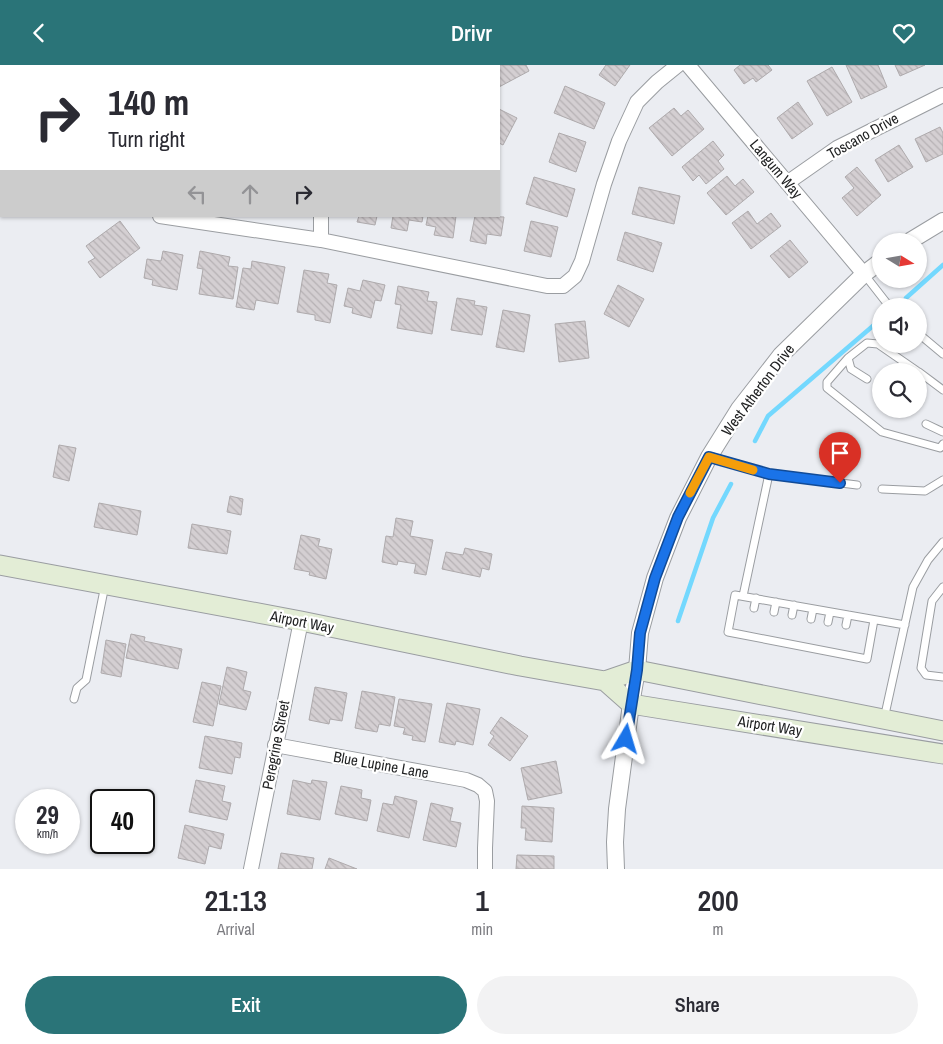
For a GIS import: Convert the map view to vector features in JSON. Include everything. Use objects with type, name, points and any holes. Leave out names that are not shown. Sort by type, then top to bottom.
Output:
[{"type":"main road","name":"Airport Way","points":[[0,565],[301,621],[513,665],[604,681],[637,670],[943,731]]},
{"type":"main road","points":[[604,681],[631,704]]},
{"type":"main road","name":"Airport Way","points":[[631,704],[943,754]]},
{"type":"street","points":[[167,217],[321,240],[547,286],[563,286],[576,276],[619,141],[637,103],[657,82],[678,65]]},
{"type":"street","name":"Langum Way","points":[[688,65],[864,274]]},
{"type":"street","name":"Toscano Drive","points":[[787,183],[837,148],[943,95]]},
{"type":"street","points":[[321,240],[322,217]]},
{"type":"street","points":[[923,233],[943,221]]},
{"type":"street","name":"West Atherton Drive","points":[[616,869],[617,809],[637,670],[640,633],[655,578],[678,517],[709,457],[739,409],[781,355],[872,268]]},
{"type":"street","name":"Peregrine Street","points":[[252,869],[301,621]]},
{"type":"street","name":"Blue Lupine Lane","points":[[275,745],[466,780],[478,785],[485,791],[487,801],[485,869]]},
{"type":"lane","points":[[864,274],[883,298]]},
{"type":"lane","points":[[927,341],[943,354]]},
{"type":"lane","points":[[905,363],[878,344],[867,343],[848,358],[827,382],[827,388],[882,432],[940,448],[943,444]]},
{"type":"lane","points":[[848,358],[851,369],[867,379]]},
{"type":"lane","points":[[927,378],[943,390]]},
{"type":"lane","points":[[926,423],[943,432]]},
{"type":"lane","points":[[709,457],[769,474],[858,485]]},
{"type":"lane","points":[[743,596],[769,474]]},
{"type":"lane","points":[[882,489],[925,491],[943,480]]},
{"type":"lane","points":[[884,720],[913,587],[928,560],[943,542]]},
{"type":"lane","points":[[74,699],[77,688],[86,679],[105,585]]},
{"type":"lane","points":[[943,587],[932,601],[920,668],[926,675],[943,677]]},
{"type":"lane","points":[[874,620],[867,659],[842,650],[823,646],[805,647],[787,639],[768,640],[728,632],[735,595],[905,625]]},
{"type":"lane","points":[[754,608],[756,599]]},
{"type":"lane","points":[[774,612],[776,602]]},
{"type":"lane","points":[[792,615],[794,605]]},
{"type":"lane","points":[[811,619],[813,609]]},
{"type":"lane","points":[[828,622],[830,611]]},
{"type":"lane","points":[[846,625],[848,615]]},
{"type":"lane","points":[[749,636],[750,628]]},
{"type":"lane","points":[[768,640],[770,631]]},
{"type":"lane","points":[[805,647],[807,639]]},
{"type":"building","points":[[500,65],[526,65],[529,71],[500,86]]},
{"type":"building","points":[[606,65],[630,65],[615,86],[599,75]]},
{"type":"building","points":[[740,65],[768,65],[772,70],[756,82],[753,78],[744,84],[734,70]]},
{"type":"building","points":[[846,65],[878,65],[887,87],[861,99]]},
{"type":"building","points":[[895,65],[925,65],[900,76]]},
{"type":"building","points":[[832,67],[852,102],[827,116],[807,81]]},
{"type":"building","points":[[565,86],[605,103],[594,129],[554,113]]},
{"type":"building","points":[[798,102],[813,124],[792,139],[777,118]]},
{"type":"building","points":[[674,108],[681,116],[688,110],[704,129],[672,156],[649,128]]},
{"type":"building","points":[[500,110],[517,118],[503,145],[500,144]]},
{"type":"building","points":[[940,127],[943,133],[943,154],[926,162],[915,139]]},
{"type":"building","points":[[559,133],[586,142],[576,172],[549,162]]},
{"type":"building","points":[[713,141],[724,155],[718,161],[724,169],[706,184],[699,175],[693,181],[682,167]]},
{"type":"building","points":[[899,145],[913,167],[888,182],[875,160]]},
{"type":"building","points":[[857,167],[881,195],[857,216],[842,198],[854,188],[845,177]]},
{"type":"building","points":[[727,176],[735,186],[743,179],[754,192],[726,215],[707,193]]},
{"type":"building","points":[[534,177],[575,189],[567,217],[526,204]]},
{"type":"building","points":[[639,187],[680,196],[674,224],[632,214]]},
{"type":"building","points":[[748,211],[757,224],[771,213],[781,226],[751,249],[732,223]]},
{"type":"building","points":[[359,217],[377,217],[375,225],[357,222]]},
{"type":"building","points":[[393,217],[423,217],[422,222],[409,220],[407,231],[391,228]]},
{"type":"building","points":[[428,217],[456,217],[453,238],[434,235],[436,227],[426,225]]},
{"type":"building","points":[[475,217],[504,217],[501,236],[487,234],[486,244],[470,241]]},
{"type":"building","points":[[120,221],[140,248],[100,278],[88,262],[95,258],[86,246]]},
{"type":"building","points":[[531,221],[558,227],[551,257],[524,251]]},
{"type":"building","points":[[625,232],[662,243],[653,272],[617,260]]},
{"type":"building","points":[[790,240],[808,262],[789,278],[770,256]]},
{"type":"building","points":[[163,251],[183,255],[177,290],[152,285],[153,280],[144,278],[147,259],[161,261]]},
{"type":"building","points":[[200,251],[230,257],[228,266],[238,267],[233,299],[199,294],[203,269],[197,268]]},
{"type":"building","points":[[252,261],[285,267],[278,304],[256,300],[254,310],[236,307],[243,268],[251,269]]},
{"type":"building","points":[[304,270],[329,274],[327,283],[337,285],[330,323],[315,320],[315,315],[297,312]]},
{"type":"building","points":[[363,280],[385,285],[381,301],[375,300],[371,318],[352,313],[353,308],[344,306],[348,288],[360,291]]},
{"type":"building","points":[[618,285],[644,299],[629,327],[604,314]]},
{"type":"building","points":[[398,286],[429,292],[427,301],[437,302],[432,334],[397,328],[401,305],[395,304]]},
{"type":"building","points":[[457,298],[475,301],[474,305],[487,307],[482,335],[451,330]]},
{"type":"building","points":[[503,310],[530,315],[524,352],[496,347]]},
{"type":"building","points":[[585,321],[589,358],[559,362],[555,324]]},
{"type":"building","points":[[59,445],[76,448],[69,481],[53,477]]},
{"type":"building","points":[[230,496],[243,499],[241,515],[227,512]]},
{"type":"building","points":[[99,503],[141,511],[137,535],[94,527]]},
{"type":"building","points":[[396,518],[413,521],[410,536],[433,540],[426,575],[414,573],[416,564],[398,561],[397,565],[382,562],[386,536],[393,537]]},
{"type":"building","points":[[192,524],[231,531],[227,554],[188,548]]},
{"type":"building","points":[[301,535],[320,539],[318,546],[332,549],[326,579],[309,575],[310,572],[294,569]]},
{"type":"building","points":[[465,548],[492,554],[489,570],[482,568],[480,577],[442,569],[446,552],[463,555]]},
{"type":"building","points":[[131,634],[145,637],[144,641],[182,649],[178,669],[126,658]]},
{"type":"building","points":[[106,640],[126,644],[121,677],[101,673]]},
{"type":"building","points":[[227,667],[247,672],[243,690],[251,692],[246,710],[219,704]]},
{"type":"building","points":[[202,682],[221,686],[213,726],[193,722]]},
{"type":"building","points":[[315,687],[347,693],[342,721],[330,719],[329,724],[309,720]]},
{"type":"building","points":[[362,691],[395,697],[390,726],[379,724],[377,732],[355,728]]},
{"type":"building","points":[[399,699],[432,704],[425,742],[412,740],[413,736],[403,734],[405,728],[394,726]]},
{"type":"building","points":[[447,703],[480,709],[473,745],[456,741],[455,745],[439,742]]},
{"type":"building","points":[[501,717],[528,736],[510,761],[488,745],[494,736],[490,733]]},
{"type":"building","points":[[205,736],[242,743],[240,758],[235,757],[232,774],[199,768]]},
{"type":"building","points":[[556,761],[562,793],[528,800],[521,768]]},
{"type":"building","points":[[196,780],[225,786],[222,801],[231,803],[227,820],[189,812]]},
{"type":"building","points":[[293,780],[311,784],[312,780],[327,782],[320,820],[287,814]]},
{"type":"building","points":[[341,786],[362,790],[361,798],[371,800],[367,821],[335,814]]},
{"type":"building","points":[[395,796],[417,801],[409,838],[377,831],[383,803],[393,805]]},
{"type":"building","points":[[431,803],[453,808],[450,821],[461,823],[456,847],[423,840]]},
{"type":"building","points":[[522,806],[554,808],[552,842],[525,840],[526,828],[521,828]]},
{"type":"building","points":[[185,825],[224,834],[221,849],[209,846],[205,864],[178,858]]},
{"type":"building","points":[[281,853],[314,858],[312,869],[278,869]]},
{"type":"building","points":[[517,855],[554,856],[554,869],[516,869]]},
{"type":"building","points":[[329,858],[357,869],[325,869]]},
{"type":"waterway","points":[[906,298],[943,265]]},
{"type":"waterway","points":[[755,441],[768,416],[872,327]]},
{"type":"waterway","points":[[678,621],[713,518],[731,484]]},
{"type":"slow traffic","points":[[690,493],[709,457],[753,470]]},
{"type":"route","points":[[626,739],[637,670],[640,633],[655,578],[678,517],[709,457],[769,474],[840,483]]}]
